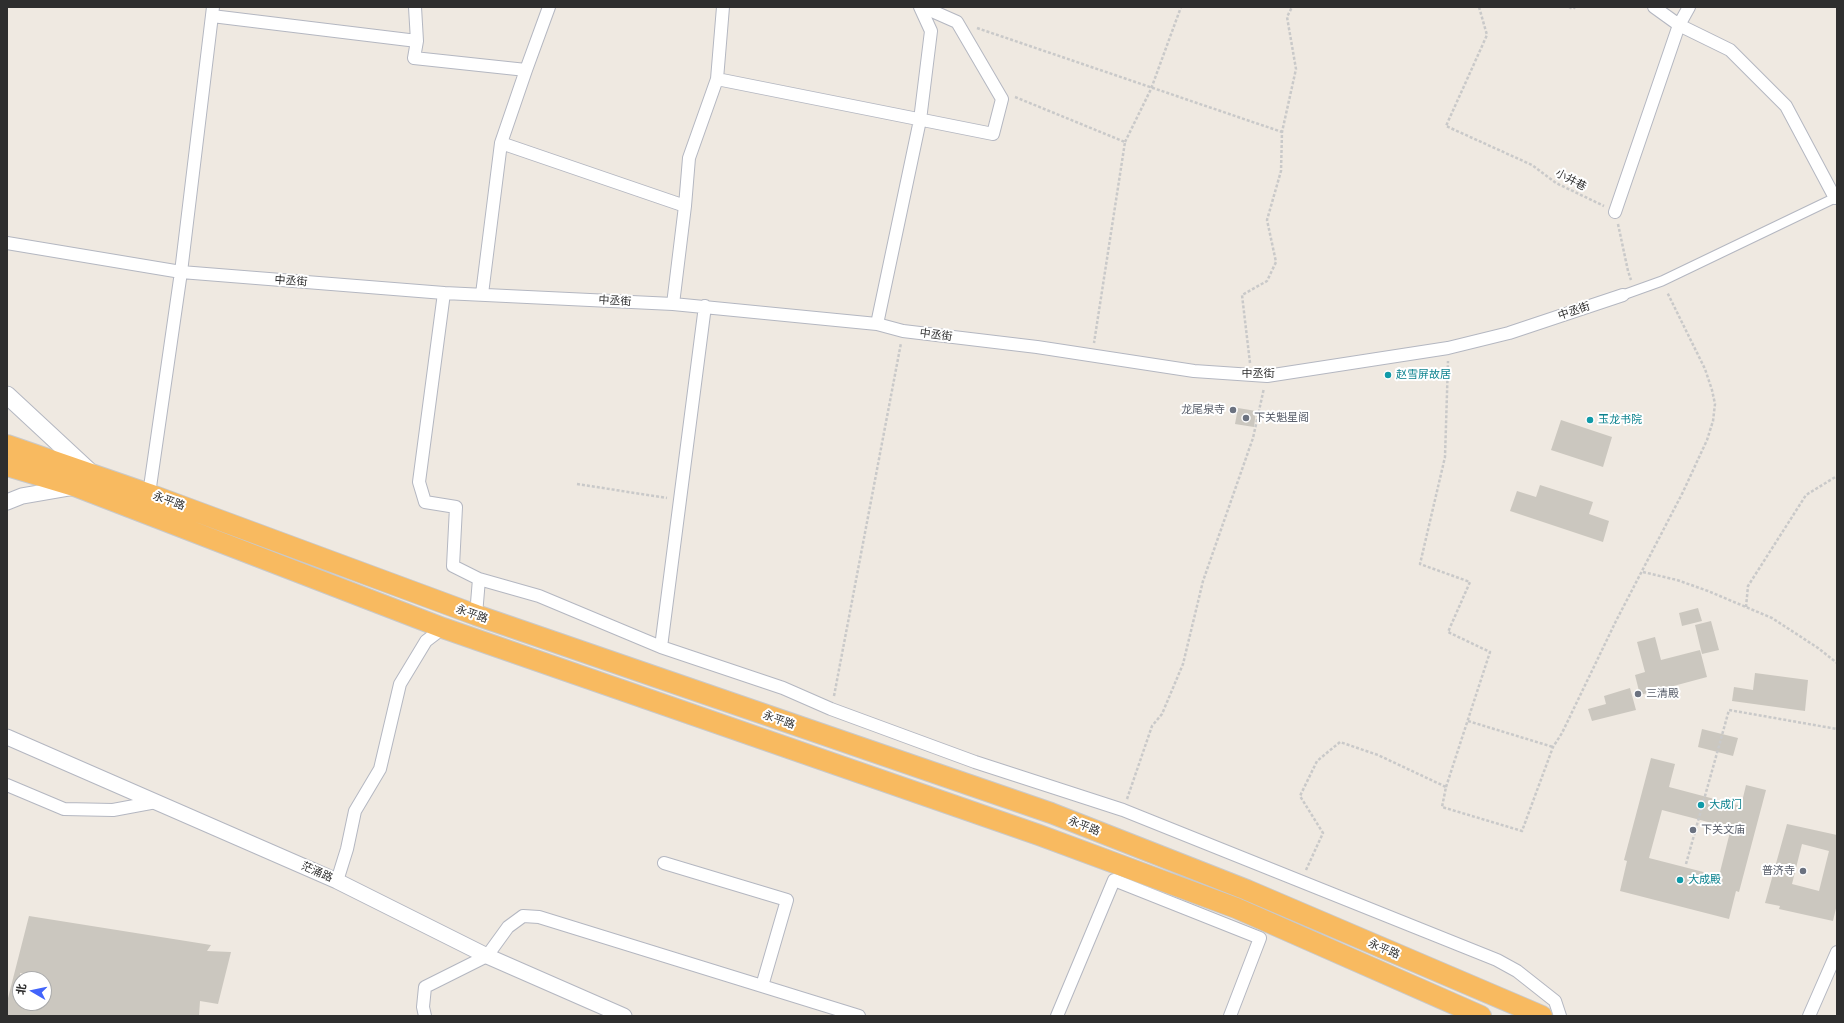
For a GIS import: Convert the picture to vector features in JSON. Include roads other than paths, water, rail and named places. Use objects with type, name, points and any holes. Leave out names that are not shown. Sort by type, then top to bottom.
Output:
[{"type":"highway","name":"永平路","points":[[7,445],[92,473],[450,606],[1051,813],[1247,890],[1542,1016]]},
{"type":"highway","name":"永平路","points":[[7,466],[77,487],[444,628],[1031,832],[1236,908],[1481,1016]]},
{"type":"highway","points":[[444,628],[450,606]]},
{"type":"main road","points":[[7,395],[92,473]]},
{"type":"street","points":[[415,7],[417,41],[414,58],[526,70]]},
{"type":"street","points":[[482,294],[501,143],[549,7]]},
{"type":"street","points":[[673,304],[685,206],[688,158],[717,79],[724,7]]},
{"type":"street","points":[[717,79],[993,134],[1002,99],[997,90],[957,22],[921,7]]},
{"type":"street","points":[[877,324],[920,120],[932,32],[921,7]]},
{"type":"street","points":[[1654,7],[1679,26],[1730,50],[1786,106],[1836,198]]},
{"type":"street","points":[[1615,212],[1679,26],[1689,7]]},
{"type":"street","points":[[149,494],[181,272],[212,12],[417,41]]},
{"type":"street","points":[[501,143],[685,206]]},
{"type":"street","name":"中丞街","points":[[7,243],[181,272],[444,293],[705,306],[877,324],[903,331],[1194,371],[1267,376],[1448,348],[1509,333],[1662,281],[1836,198]]},
{"type":"street","points":[[444,293],[419,482],[425,502],[456,507],[453,566],[479,579],[539,596],[661,647],[783,688],[831,709],[975,762],[1122,810],[1497,960],[1517,971],[1555,1000],[1560,1016]]},
{"type":"street","points":[[661,647],[705,306]]},
{"type":"street","points":[[7,502],[22,496],[77,487]]},
{"type":"street","points":[[476,615],[479,579]]},
{"type":"street","points":[[337,881],[347,849],[356,811],[380,769],[400,684],[426,641],[444,628]]},
{"type":"street","name":"茫涌路","points":[[7,737],[337,881],[487,956],[624,1016]]},
{"type":"street","points":[[7,785],[64,809],[113,810],[156,802]]},
{"type":"street","points":[[664,863],[786,900],[762,986]]},
{"type":"street","points":[[1057,1016],[1114,880],[1260,938],[1230,1016]]},
{"type":"street","points":[[425,1016],[423,1007],[426,987],[487,956],[508,927],[523,916],[539,917],[859,1016]]},
{"type":"street","points":[[1809,1016],[1837,952]]},
{"type":"place","name":"赵雪屏故居","points":[[1388,375]]},
{"type":"place","name":"龙尾泉寺","points":[[1233,410]]},
{"type":"place","name":"下关魁星阁","points":[[1246,418]]},
{"type":"place","name":"玉龙书院","points":[[1590,420]]},
{"type":"place","name":"三清殿","points":[[1638,694]]},
{"type":"place","name":"大成门","points":[[1701,805]]},
{"type":"place","name":"下关文庙","points":[[1693,830]]},
{"type":"place","name":"普济寺","points":[[1803,871]]},
{"type":"place","name":"大成殿","points":[[1680,880]]}]
